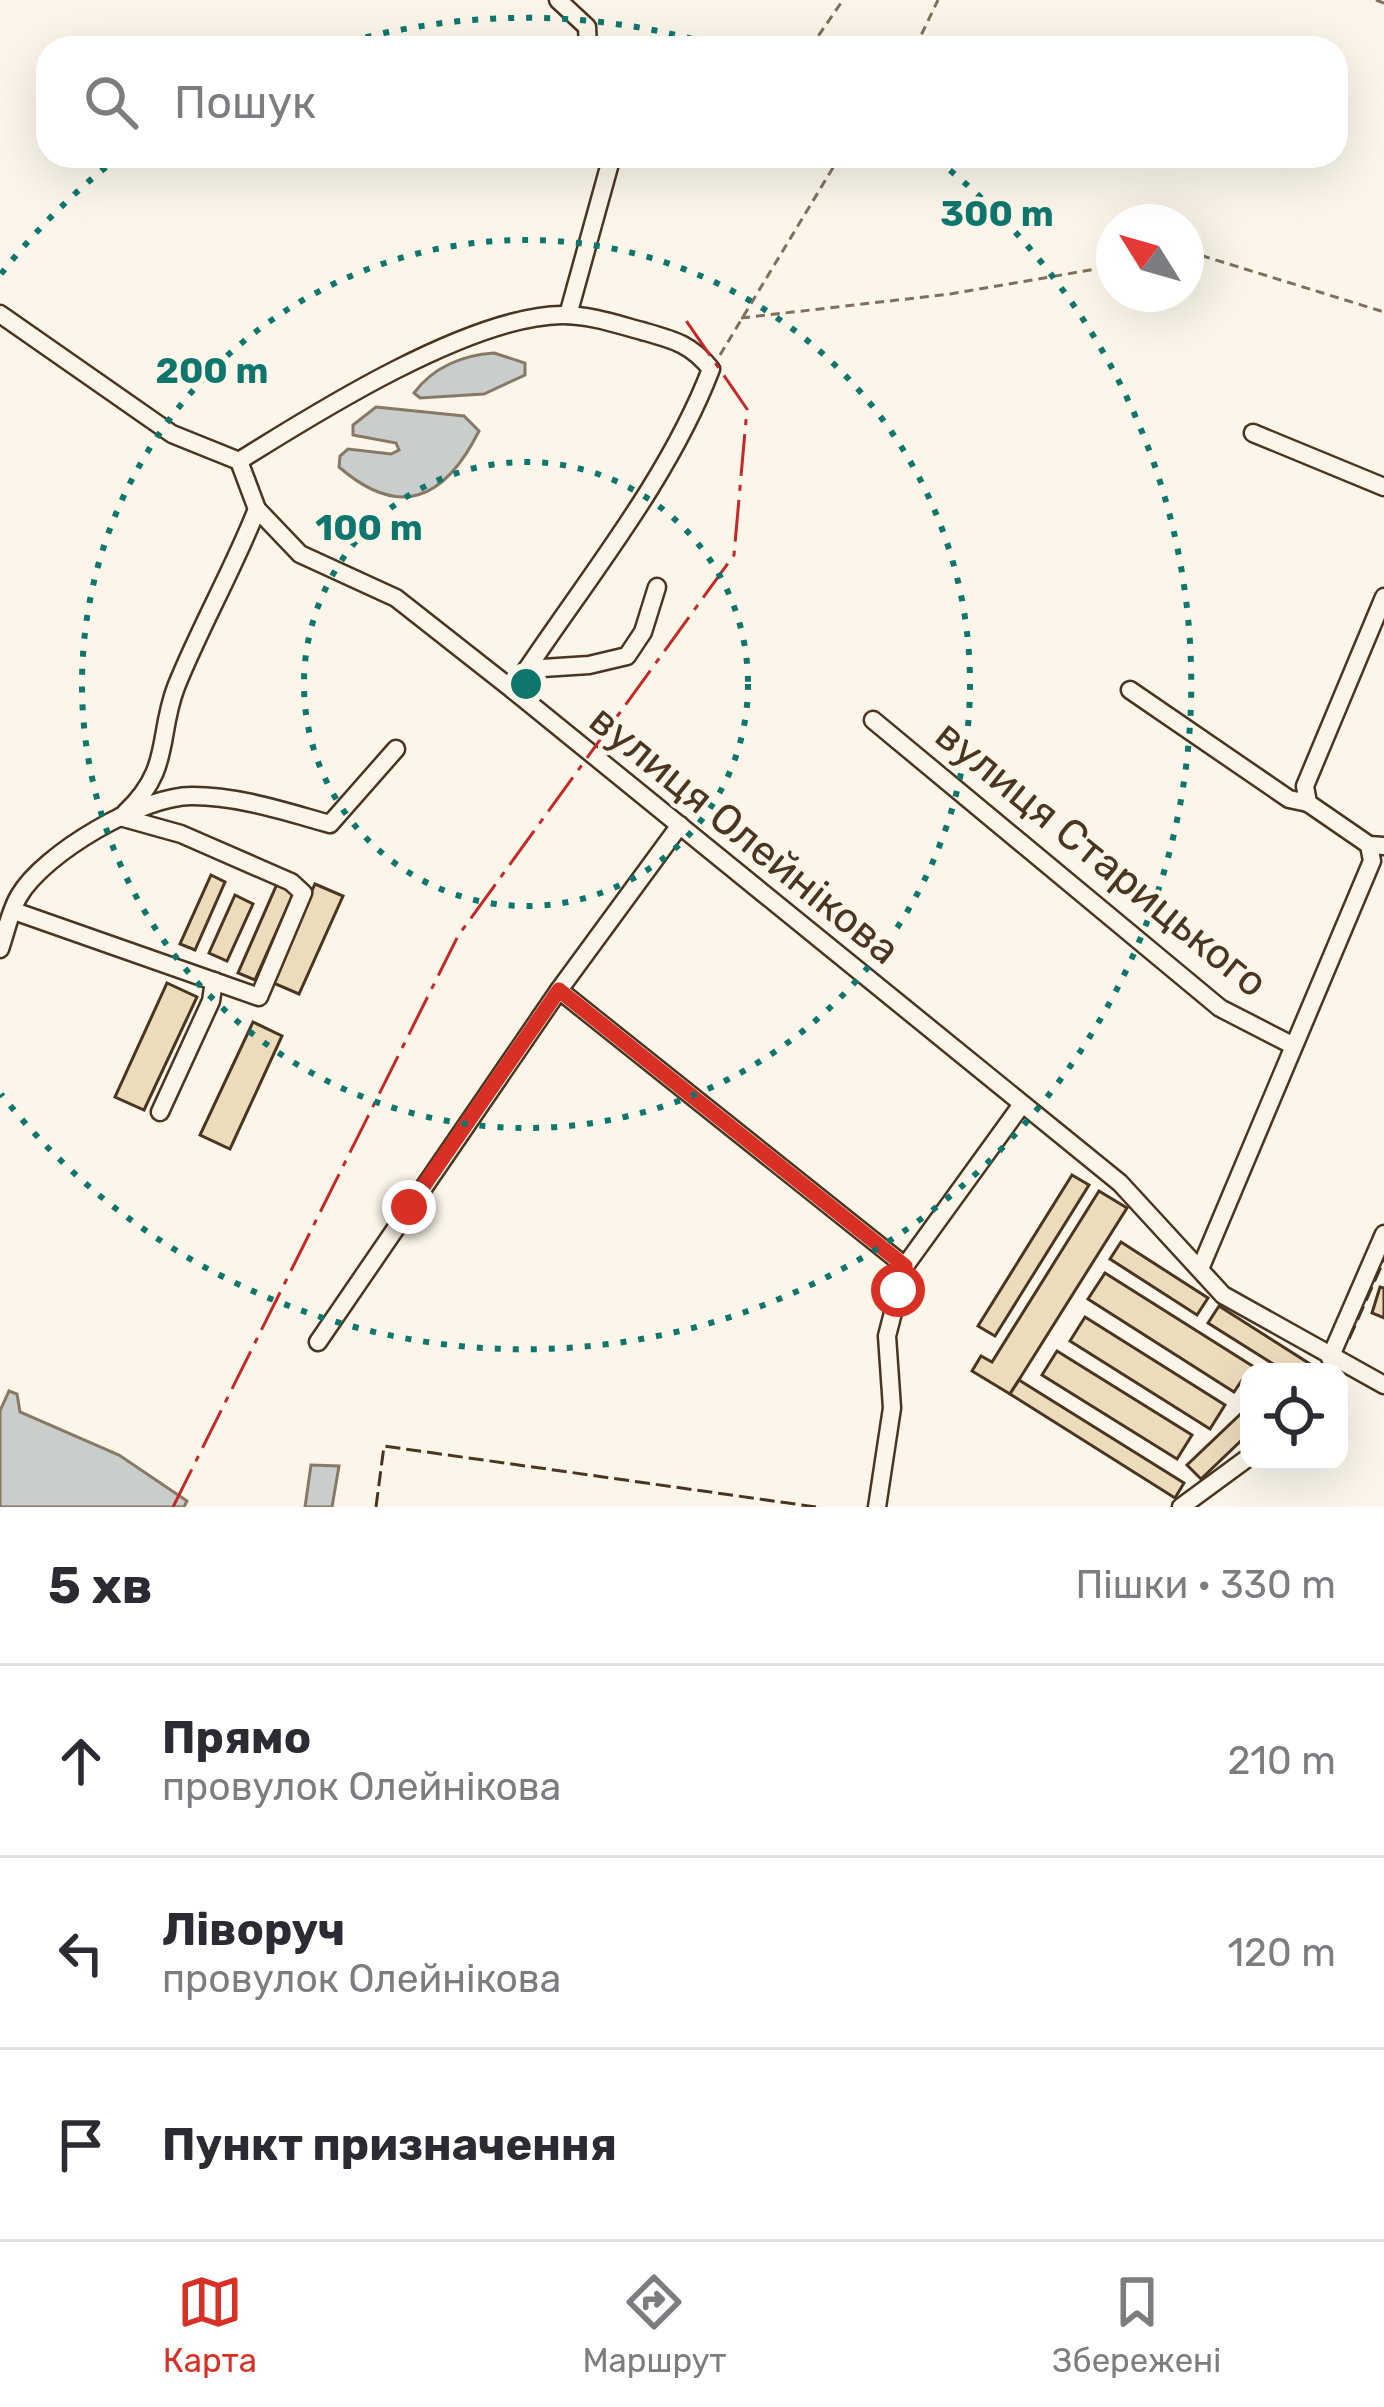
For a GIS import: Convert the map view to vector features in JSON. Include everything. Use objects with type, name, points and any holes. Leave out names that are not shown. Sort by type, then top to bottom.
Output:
[{"type":"street","points":[[558,0],[587,27],[587,36]]},
{"type":"street","points":[[568,315],[609,168]]},
{"type":"street","points":[[0,314],[172,434],[239,461],[321,410],[484,333],[568,315],[692,345],[711,369],[634,508],[513,690]]},
{"type":"street","points":[[1253,433],[1384,487]]},
{"type":"street","name":"вулиця Олейнікова","points":[[239,461],[257,509],[300,554],[396,598],[1120,1184],[1223,1295],[1333,1363]]},
{"type":"street","points":[[0,949],[8,913],[54,857],[120,817],[146,793],[168,735],[175,691],[226,589],[257,509]]},
{"type":"street","points":[[527,668],[589,665],[627,656],[643,632],[657,587]]},
{"type":"street","points":[[1308,803],[1305,786],[1384,597]]},
{"type":"street","points":[[1130,690],[1289,799],[1308,803],[1376,845],[1200,1269]]},
{"type":"street","name":"вулиця Старицького","points":[[873,720],[1220,1008],[1292,1046]]},
{"type":"street","points":[[120,817],[189,795],[249,802],[330,824],[396,749]]},
{"type":"street","points":[[8,913],[259,997],[303,893],[291,882],[181,834],[120,817]]},
{"type":"street","points":[[318,1342],[559,990],[680,825]]},
{"type":"street","points":[[160,1112],[211,1001],[214,981]]},
{"type":"street","points":[[559,990],[905,1266]]},
{"type":"street","points":[[877,1507],[892,1408],[887,1336],[905,1266],[1020,1107]]},
{"type":"street","points":[[1337,1363],[1384,1234]]},
{"type":"street","name":"вулиця Олейнікова","points":[[1348,1370],[1384,1385]]},
{"type":"street","points":[[1181,1507],[1240,1463]]},
{"type":"path","points":[[818,36],[843,0]]},
{"type":"path","points":[[921,36],[938,0]]},
{"type":"path","points":[[1376,0],[1384,2]]},
{"type":"path","points":[[711,369],[833,168]]},
{"type":"path","points":[[1204,256],[1384,312]]},
{"type":"path","points":[[742,317],[950,294],[1096,269]]},
{"type":"shaded area","points":[[494,353],[525,363],[525,375],[484,394],[420,398],[414,393],[450,364]]},
{"type":"shaded area","points":[[376,407],[464,416],[479,431],[451,473],[435,487],[400,497],[381,493],[339,467],[340,456],[348,449],[391,454],[399,450],[396,443],[353,435],[353,425]]},
{"type":"shaded area","points":[[9,1391],[17,1394],[20,1412],[119,1455],[187,1501],[184,1507],[0,1507],[0,1411]]},
{"type":"shaded area","points":[[311,1465],[339,1466],[332,1507],[305,1507]]},
{"type":"building","points":[[211,875],[225,882],[195,950],[180,944]]},
{"type":"building","points":[[277,884],[294,892],[255,980],[238,973]]},
{"type":"building","points":[[315,884],[343,896],[299,994],[271,982]]},
{"type":"building","points":[[235,895],[253,904],[227,961],[209,953]]},
{"type":"building","points":[[167,983],[197,997],[144,1110],[115,1097]]},
{"type":"building","points":[[253,1022],[282,1036],[230,1149],[200,1135]]},
{"type":"building","points":[[1072,1175],[1089,1185],[995,1336],[978,1326]]},
{"type":"building","points":[[1099,1191],[1127,1208],[1010,1394],[972,1371],[981,1356],[992,1362]]},
{"type":"building","points":[[1121,1242],[1208,1298],[1197,1315],[1110,1259]]},
{"type":"building","points":[[1105,1273],[1248,1363],[1240,1363],[1240,1383],[1234,1392],[1088,1299]]},
{"type":"building","points":[[1380,1287],[1384,1288],[1384,1318],[1372,1313]]},
{"type":"building","points":[[1219,1306],[1308,1363],[1272,1363],[1208,1323]]},
{"type":"building","points":[[1085,1317],[1225,1405],[1210,1429],[1070,1341]]},
{"type":"building","points":[[1057,1351],[1192,1435],[1177,1459],[1042,1375]]},
{"type":"building","points":[[1019,1380],[1184,1483],[1175,1498],[1010,1394]]},
{"type":"building","points":[[1240,1415],[1240,1442],[1201,1479],[1187,1465]]},
{"type":"fence","points":[[1349,1339],[1384,1260]]},
{"type":"fence","points":[[376,1507],[384,1446],[816,1507]]},
{"type":"power","points":[[173,1507],[458,936],[734,555],[747,409],[685,319]]},
{"type":"route","points":[[409,1207],[559,990],[905,1266],[898,1290]]}]
